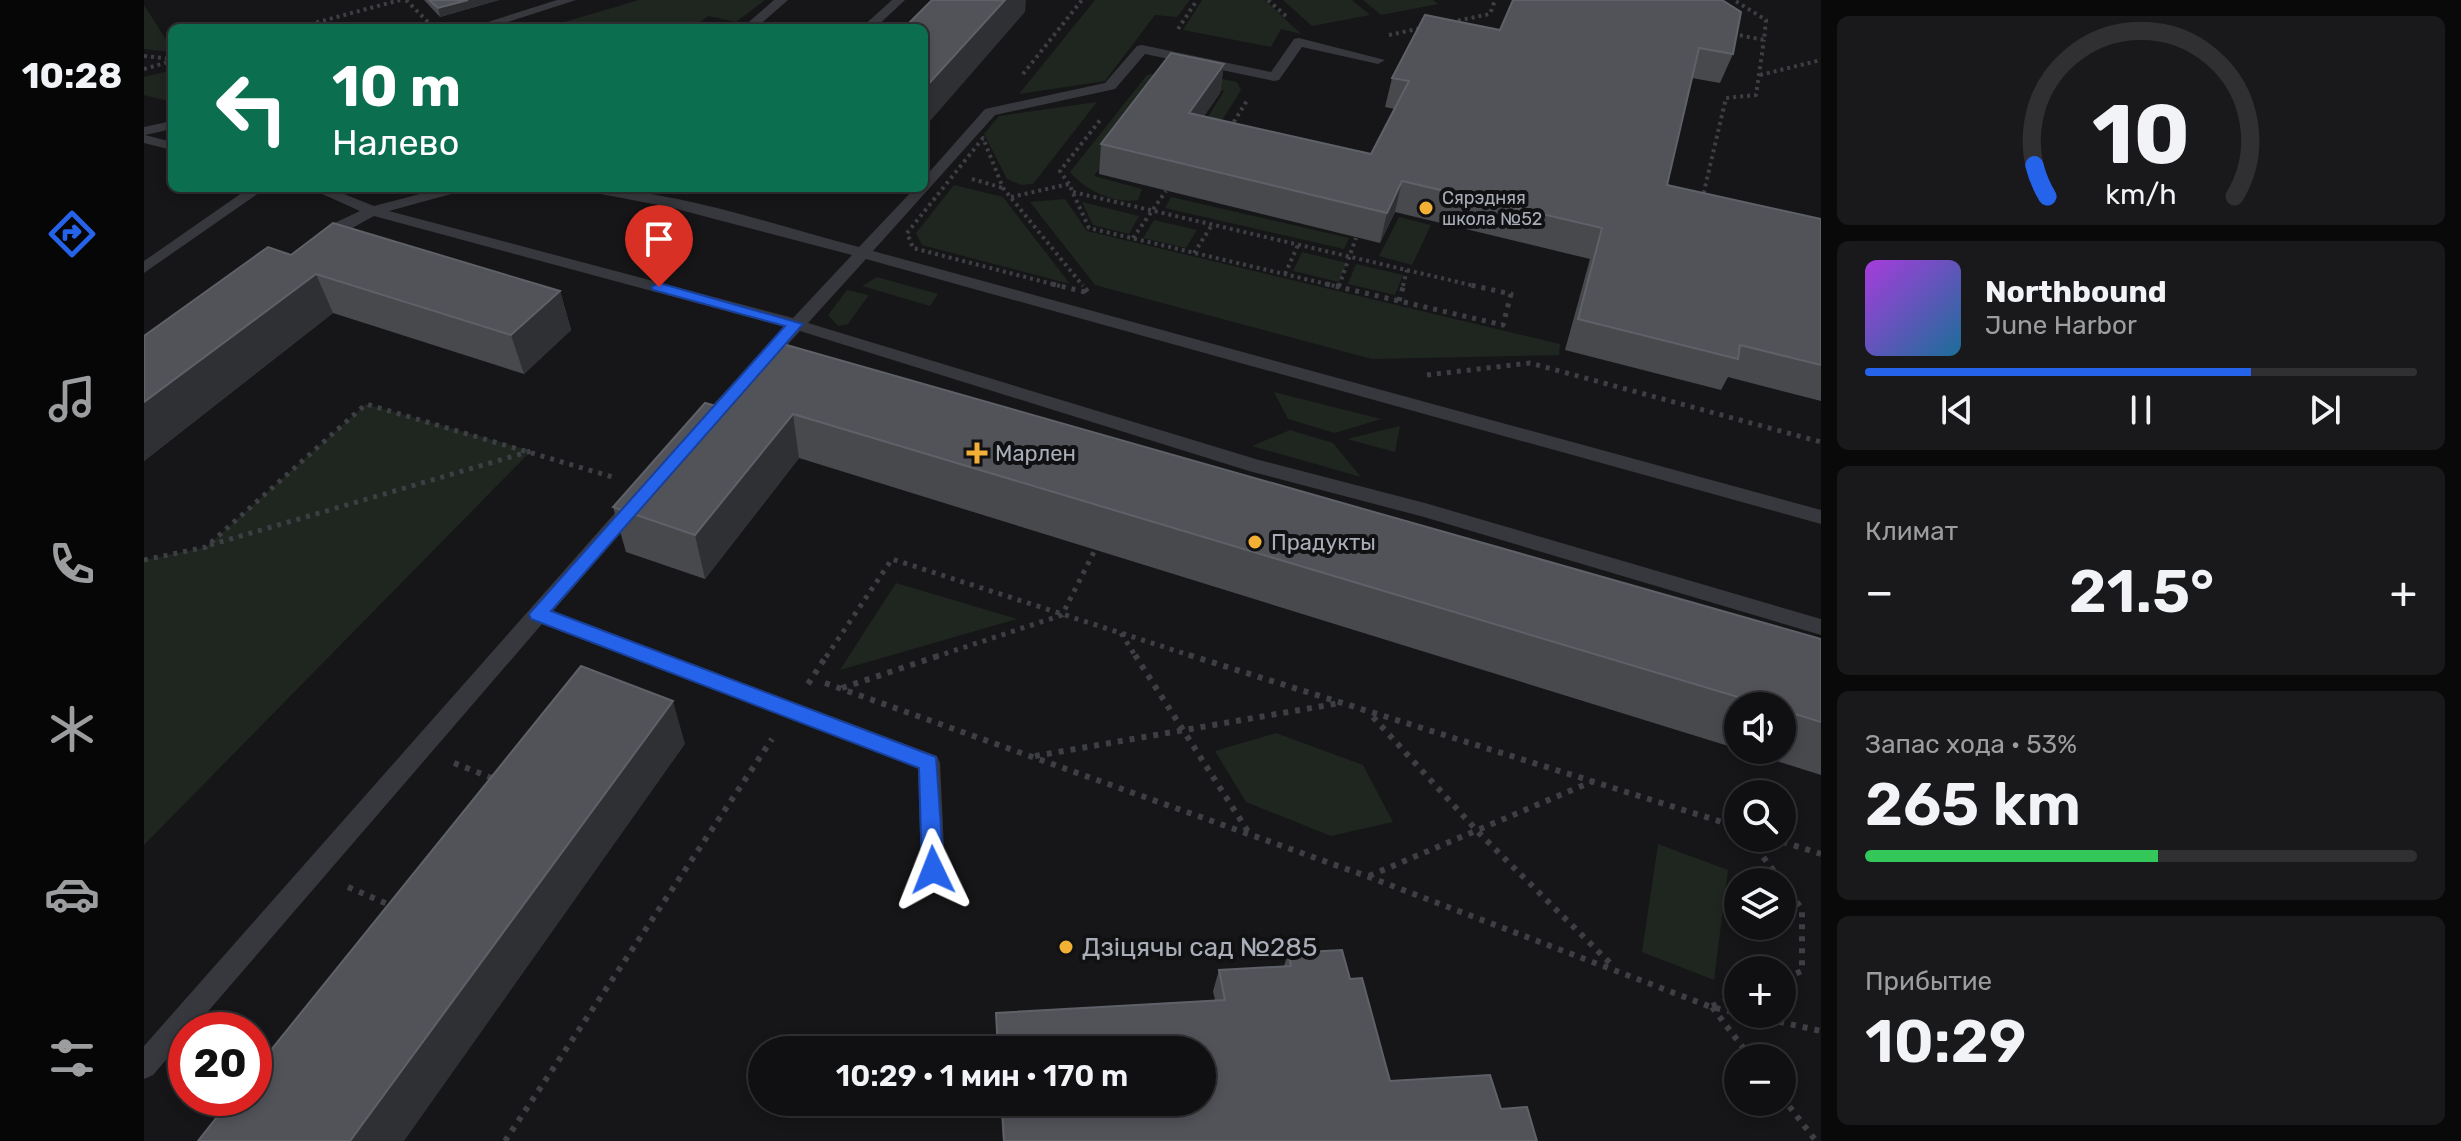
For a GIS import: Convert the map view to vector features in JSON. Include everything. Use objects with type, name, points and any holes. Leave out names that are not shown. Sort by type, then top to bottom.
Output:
[{"type":"lane","points":[[489,24],[570,0]]},
{"type":"lane","points":[[753,24],[782,0]]},
{"type":"lane","points":[[872,24],[899,0]]},
{"type":"lane","points":[[928,183],[990,112],[1110,86],[1142,49],[1274,77],[1299,42],[1378,60]]},
{"type":"lane","points":[[144,131],[168,126]]},
{"type":"lane","points":[[144,139],[168,145]]},
{"type":"lane","points":[[144,268],[253,192]]},
{"type":"lane","points":[[326,192],[373,211],[795,324],[1256,466],[1425,510],[1821,627]]},
{"type":"lane","points":[[301,253],[337,225],[373,211],[450,192]]},
{"type":"lane","points":[[611,192],[670,203],[866,254],[1821,517]]},
{"type":"lane","points":[[670,203],[682,192]]},
{"type":"lane","points":[[690,441],[795,324],[866,254],[920,192]]},
{"type":"lane","points":[[144,1066],[648,487]]},
{"type":"lane","points":[[538,614],[929,763],[933,870]]},
{"type":"path","points":[[311,24],[403,0],[430,24]]},
{"type":"path","points":[[1447,23],[1490,14],[1495,0]]},
{"type":"path","points":[[1701,208],[1726,98],[1756,95],[1766,20],[1734,0]]},
{"type":"path","points":[[1375,38],[1433,28]]},
{"type":"path","points":[[1719,32],[1764,40]]},
{"type":"path","points":[[144,56],[168,59]]},
{"type":"path","points":[[1759,75],[1821,60]]},
{"type":"path","points":[[144,69],[168,61]]},
{"type":"path","points":[[1224,137],[1252,94]]},
{"type":"path","points":[[1073,192],[1511,294],[1503,325],[1089,228],[1060,171],[1109,109]]},
{"type":"path","points":[[1089,293],[1003,188],[955,174],[907,233],[913,248],[1104,297]]},
{"type":"path","points":[[1011,197],[1069,184]]},
{"type":"path","points":[[1133,238],[1166,191]]},
{"type":"path","points":[[1194,253],[1212,225]]},
{"type":"path","points":[[1338,287],[1356,238]]},
{"type":"path","points":[[1285,274],[1298,245]]},
{"type":"path","points":[[1399,301],[1407,270]]},
{"type":"path","points":[[1422,375],[1530,363],[1821,442]]},
{"type":"path","points":[[206,547],[366,404],[648,487]]},
{"type":"path","points":[[144,560],[206,547],[531,451]]},
{"type":"path","points":[[841,689],[1062,615],[1104,532]]},
{"type":"path","points":[[505,1141],[892,559],[1371,714],[1724,823]]},
{"type":"path","points":[[1120,632],[1249,835]]},
{"type":"path","points":[[812,678],[1369,877],[1724,1010]]},
{"type":"path","points":[[1030,756],[1341,703]]},
{"type":"path","points":[[1371,714],[1479,833],[1616,970]]},
{"type":"path","points":[[417,749],[503,782]]},
{"type":"path","points":[[1369,877],[1479,833],[1591,782]]},
{"type":"path","points":[[1796,846],[1821,854]]},
{"type":"path","points":[[312,873],[405,911]]},
{"type":"path","points":[[1796,901],[1802,909],[1802,971],[1796,973]]},
{"type":"path","points":[[1711,1007],[1724,1002]]},
{"type":"path","points":[[1711,1007],[1740,1044]]},
{"type":"path","points":[[1796,1025],[1821,1031]]},
{"type":"path","points":[[272,1069],[279,1073]]},
{"type":"path","points":[[1796,1115],[1816,1141]]},
{"type":"shaded area","points":[[639,0],[765,0],[736,22],[708,16],[698,24],[558,24]]},
{"type":"shaded area","points":[[1095,0],[1190,0],[1177,17],[1155,15],[1105,81],[1019,94]]},
{"type":"shaded area","points":[[1202,0],[1265,0],[1301,34],[1281,29],[1271,47],[1183,30]]},
{"type":"shaded area","points":[[1283,0],[1352,0],[1370,15],[1312,26]]},
{"type":"shaded area","points":[[1363,0],[1433,0],[1438,4],[1381,15]]},
{"type":"shaded area","points":[[144,5],[168,43],[168,52],[144,49]]},
{"type":"shaded area","points":[[1174,69],[1237,82],[1241,90],[1223,119],[1206,120],[1224,91],[1167,78],[1094,176],[1142,189],[1138,200],[1110,198],[1076,179],[1070,172],[1147,75]]},
{"type":"shaded area","points":[[168,71],[168,101],[144,95],[144,77]]},
{"type":"shaded area","points":[[1097,102],[1033,184],[1021,185],[1007,179],[984,134],[999,116]]},
{"type":"shaded area","points":[[954,185],[1003,197],[1070,284],[922,245],[916,233]]},
{"type":"shaded area","points":[[1171,197],[1349,238],[1344,249],[1165,208]]},
{"type":"shaded area","points":[[1065,199],[1087,231],[1560,344],[1559,355],[1372,359],[1095,285],[1030,202]]},
{"type":"shaded area","points":[[1082,202],[1139,216],[1129,234],[1093,225]]},
{"type":"shaded area","points":[[1399,217],[1431,225],[1412,265],[1379,256]]},
{"type":"shaded area","points":[[1154,220],[1197,230],[1186,248],[1143,238]]},
{"type":"shaded area","points":[[1302,252],[1347,263],[1339,282],[1293,271]]},
{"type":"shaded area","points":[[1356,264],[1403,275],[1395,295],[1348,284]]},
{"type":"shaded area","points":[[877,277],[938,294],[930,306],[862,286]]},
{"type":"shaded area","points":[[847,290],[869,295],[848,324],[838,326],[828,315]]},
{"type":"shaded area","points":[[1274,392],[1381,419],[1335,433],[1288,419]]},
{"type":"shaded area","points":[[366,404],[531,451],[144,845],[144,560],[206,547]]},
{"type":"shaded area","points":[[1400,426],[1395,452],[1347,439]]},
{"type":"shaded area","points":[[1290,430],[1333,443],[1361,477],[1252,446]]},
{"type":"shaded area","points":[[896,583],[1017,619],[840,670]]},
{"type":"shaded area","points":[[1276,733],[1363,765],[1393,822],[1331,836],[1246,802],[1215,751]]},
{"type":"shaded area","points":[[1658,844],[1724,869],[1724,901],[1714,980],[1642,952]]},
{"type":"building","points":[[429,0],[468,0],[438,8]]},
{"type":"building","points":[[932,0],[1005,0],[928,85],[928,24],[908,24]]},
{"type":"building","points":[[1513,0],[1722,0],[1741,12],[1733,54],[1699,48],[1667,185],[1821,219],[1821,365],[1740,345],[1738,359],[1578,319],[1602,228],[1402,181],[1387,213],[1101,144],[1171,53],[1224,64],[1189,113],[1371,154],[1409,81],[1392,78],[1425,15],[1500,30]]},
{"type":"building","points":[[333,223],[560,291],[511,335],[316,274],[144,402],[144,336],[268,247],[291,255]]},
{"type":"building","points":[[783,344],[1821,639],[1821,722],[1796,714],[1796,692],[1724,693],[793,414],[695,535],[613,507],[705,403],[727,409]]},
{"type":"building","points":[[581,666],[673,701],[350,1141],[198,1141],[218,1116],[272,1116],[272,1049]]},
{"type":"building","name":"Дзіцячы сад №285","points":[[1342,950],[1350,979],[1362,978],[1390,1081],[1490,1075],[1501,1109],[1527,1107],[1537,1141],[1004,1141],[1003,1116],[1216,1116],[1216,1036],[997,1036],[996,1013],[1225,1000],[1219,970],[1291,966],[1288,953]]},
{"type":"place","name":"Сярэдняя школа №52","points":[[1426,208]]},
{"type":"place","name":"Марлен","points":[[977,453]]},
{"type":"place","name":"Прадукты","points":[[1255,542]]},
{"type":"place","name":"Дзіцячы сад №285","points":[[1066,947]]},
{"type":"route","points":[[659,287],[795,324],[538,614],[929,763],[933,870]]}]
